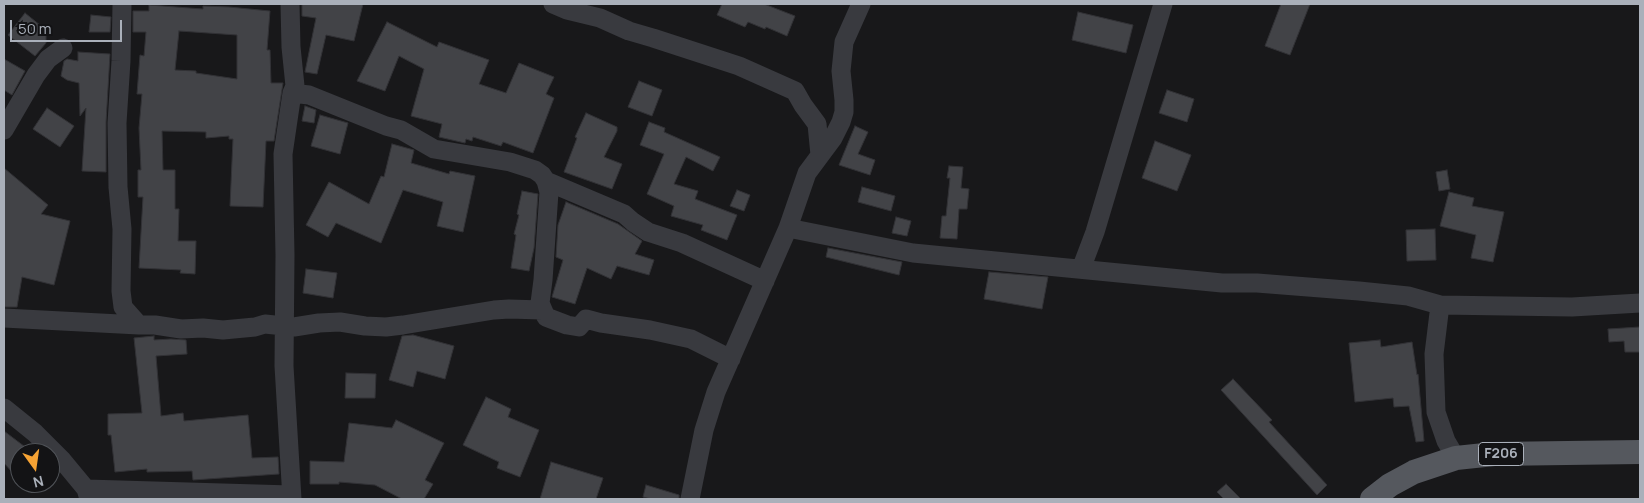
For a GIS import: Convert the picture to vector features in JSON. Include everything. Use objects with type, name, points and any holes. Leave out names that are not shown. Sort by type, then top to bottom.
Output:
[{"type":"main road","name":"F206","points":[[1372,499],[1390,485],[1414,472],[1456,458],[1494,454],[1640,452]]},
{"type":"street","points":[[122,4],[122,61],[117,123],[118,187],[122,229],[122,292],[123,306],[140,325]]},
{"type":"street","points":[[4,408],[62,460],[88,497],[291,497],[284,366],[285,255],[282,154],[292,93],[295,86],[291,47],[290,4]]},
{"type":"street","points":[[554,4],[567,10],[600,18],[630,31],[740,66],[795,91],[817,124],[820,155]]},
{"type":"street","points":[[690,499],[704,430],[716,392],[766,281],[788,228],[807,173],[833,138],[844,112],[841,71],[844,42],[861,4]]},
{"type":"street","points":[[1081,269],[1095,232],[1163,4]]},
{"type":"street","points":[[4,130],[42,67],[48,59],[63,48]]},
{"type":"street","points":[[292,93],[309,96],[380,124],[401,130],[434,149],[510,162],[535,170],[542,175],[549,192],[540,303],[546,318],[579,327],[586,319],[691,339],[731,359]]},
{"type":"street","points":[[546,181],[624,214],[648,232],[682,243],[766,281]]},
{"type":"street","points":[[788,228],[913,253],[1222,283],[1257,283],[1359,291],[1408,296],[1440,305],[1572,308],[1640,303]]},
{"type":"street","points":[[1440,305],[1434,354],[1436,412],[1446,441],[1456,458]]},
{"type":"street","points":[[4,318],[223,330],[266,324],[294,327],[340,322],[386,327],[510,309],[542,310]]},
{"type":"building","points":[[302,4],[363,4],[354,41],[326,35],[317,74],[305,72],[316,18],[302,16]]},
{"type":"building","points":[[722,4],[764,4],[795,16],[787,36],[748,22],[745,27],[717,15]]},
{"type":"building","points":[[1281,4],[1310,4],[1290,55],[1265,46]]},
{"type":"building","points":[[149,5],[203,9],[203,6],[229,7],[270,11],[267,50],[270,50],[271,83],[283,83],[274,141],[266,141],[263,207],[230,206],[233,139],[229,139],[229,136],[206,138],[206,132],[162,131],[163,170],[175,170],[175,209],[179,209],[178,241],[196,241],[195,274],[180,273],[181,270],[139,268],[143,197],[138,197],[138,170],[141,170],[139,128],[142,94],[137,94],[140,55],[144,56],[146,32],[133,32],[133,11],[149,11]],"holes":[[[179,31],[237,35],[237,79],[196,73],[196,71],[175,70]]]},
{"type":"building","points":[[1078,12],[1133,25],[1126,53],[1072,40]]},
{"type":"building","points":[[25,13],[46,30],[46,43],[35,56],[8,35]]},
{"type":"building","points":[[91,15],[111,17],[110,32],[89,32]]},
{"type":"building","points":[[387,22],[437,47],[439,42],[489,60],[479,84],[506,93],[519,63],[554,77],[546,94],[554,98],[533,153],[503,142],[501,146],[473,137],[472,141],[466,139],[465,143],[439,137],[442,124],[411,116],[424,69],[399,56],[385,91],[357,81]]},
{"type":"building","points":[[78,52],[110,54],[106,122],[106,172],[82,171],[86,108],[80,116],[79,83],[67,80],[61,76],[64,61],[67,59],[78,61]]},
{"type":"building","points":[[4,59],[25,71],[12,95],[4,90]]},
{"type":"building","points":[[639,81],[662,90],[652,116],[628,107]]},
{"type":"building","points":[[1167,90],[1194,99],[1187,122],[1159,113]]},
{"type":"building","points":[[305,106],[316,110],[314,123],[302,121]]},
{"type":"building","points":[[47,108],[74,126],[60,147],[33,129]]},
{"type":"building","points":[[586,113],[617,127],[617,131],[604,157],[622,164],[612,189],[564,172],[577,138],[575,137]]},
{"type":"building","points":[[320,115],[348,123],[340,154],[311,146]]},
{"type":"building","points":[[649,122],[665,128],[664,132],[720,157],[713,171],[686,157],[674,184],[698,191],[695,199],[737,215],[727,240],[701,230],[703,225],[671,216],[674,206],[647,194],[664,154],[640,145]]},
{"type":"building","points":[[855,126],[868,132],[858,154],[875,160],[870,175],[839,165]]},
{"type":"building","points":[[1155,141],[1191,155],[1177,191],[1142,178]]},
{"type":"building","points":[[392,144],[414,150],[411,163],[449,174],[450,171],[475,176],[463,232],[437,226],[443,202],[403,190],[381,243],[336,223],[328,237],[306,225],[329,182],[369,204],[381,176],[384,177]]},
{"type":"building","points":[[949,166],[963,167],[961,188],[969,189],[967,209],[959,209],[957,239],[940,238],[942,216],[946,216],[950,178],[947,178]]},
{"type":"building","points":[[4,168],[48,205],[41,214],[70,221],[54,285],[22,277],[17,307],[4,307]]},
{"type":"building","points":[[1447,170],[1450,189],[1439,191],[1436,172]]},
{"type":"building","points":[[862,187],[895,196],[891,211],[858,202]]},
{"type":"building","points":[[737,190],[750,195],[744,211],[730,206]]},
{"type":"building","points":[[522,191],[538,194],[534,248],[529,271],[511,268],[516,235],[514,234]]},
{"type":"building","points":[[1449,192],[1474,198],[1472,206],[1504,212],[1493,262],[1471,258],[1476,235],[1440,226]]},
{"type":"building","points":[[566,202],[618,224],[642,241],[635,254],[654,260],[649,275],[617,266],[611,279],[587,268],[575,304],[552,297],[563,260],[556,257],[558,225]]},
{"type":"building","points":[[896,217],[911,221],[907,236],[892,233]]},
{"type":"building","points":[[1435,229],[1436,260],[1407,261],[1406,230]]},
{"type":"building","points":[[828,248],[902,262],[899,275],[826,257]]},
{"type":"building","points":[[306,269],[337,273],[333,298],[303,293]]},
{"type":"building","points":[[989,272],[1048,277],[1042,309],[984,299]]},
{"type":"building","points":[[1640,327],[1640,352],[1625,352],[1624,341],[1609,342],[1608,329]]},
{"type":"building","points":[[413,335],[454,346],[445,379],[417,371],[413,387],[389,380],[402,336]]},
{"type":"building","points":[[154,336],[154,340],[186,340],[187,354],[156,356],[161,416],[183,413],[184,421],[248,415],[252,458],[278,457],[279,474],[193,480],[192,471],[147,472],[147,469],[115,472],[111,435],[108,435],[108,414],[142,413],[134,338]]},
{"type":"building","points":[[1380,340],[1381,347],[1412,342],[1418,374],[1424,441],[1416,442],[1409,406],[1394,407],[1393,398],[1355,402],[1349,343]]},
{"type":"building","points":[[346,373],[376,374],[375,398],[345,398]]},
{"type":"building","points":[[1233,379],[1272,420],[1269,422],[1327,485],[1317,495],[1221,390]]},
{"type":"building","points":[[486,397],[511,409],[508,417],[539,430],[520,477],[497,468],[499,462],[463,445]]},
{"type":"building","points":[[396,420],[444,443],[425,480],[433,484],[424,499],[402,499],[375,485],[339,482],[339,484],[310,484],[310,461],[344,462],[349,423],[392,428]]},
{"type":"building","points":[[4,431],[20,443],[10,443],[10,470],[4,463]]},
{"type":"building","points":[[551,462],[603,478],[596,499],[540,499]]},
{"type":"building","points":[[1226,484],[1241,499],[1224,499],[1217,492]]},
{"type":"building","points":[[646,485],[679,495],[679,499],[651,499],[643,497]]}]
